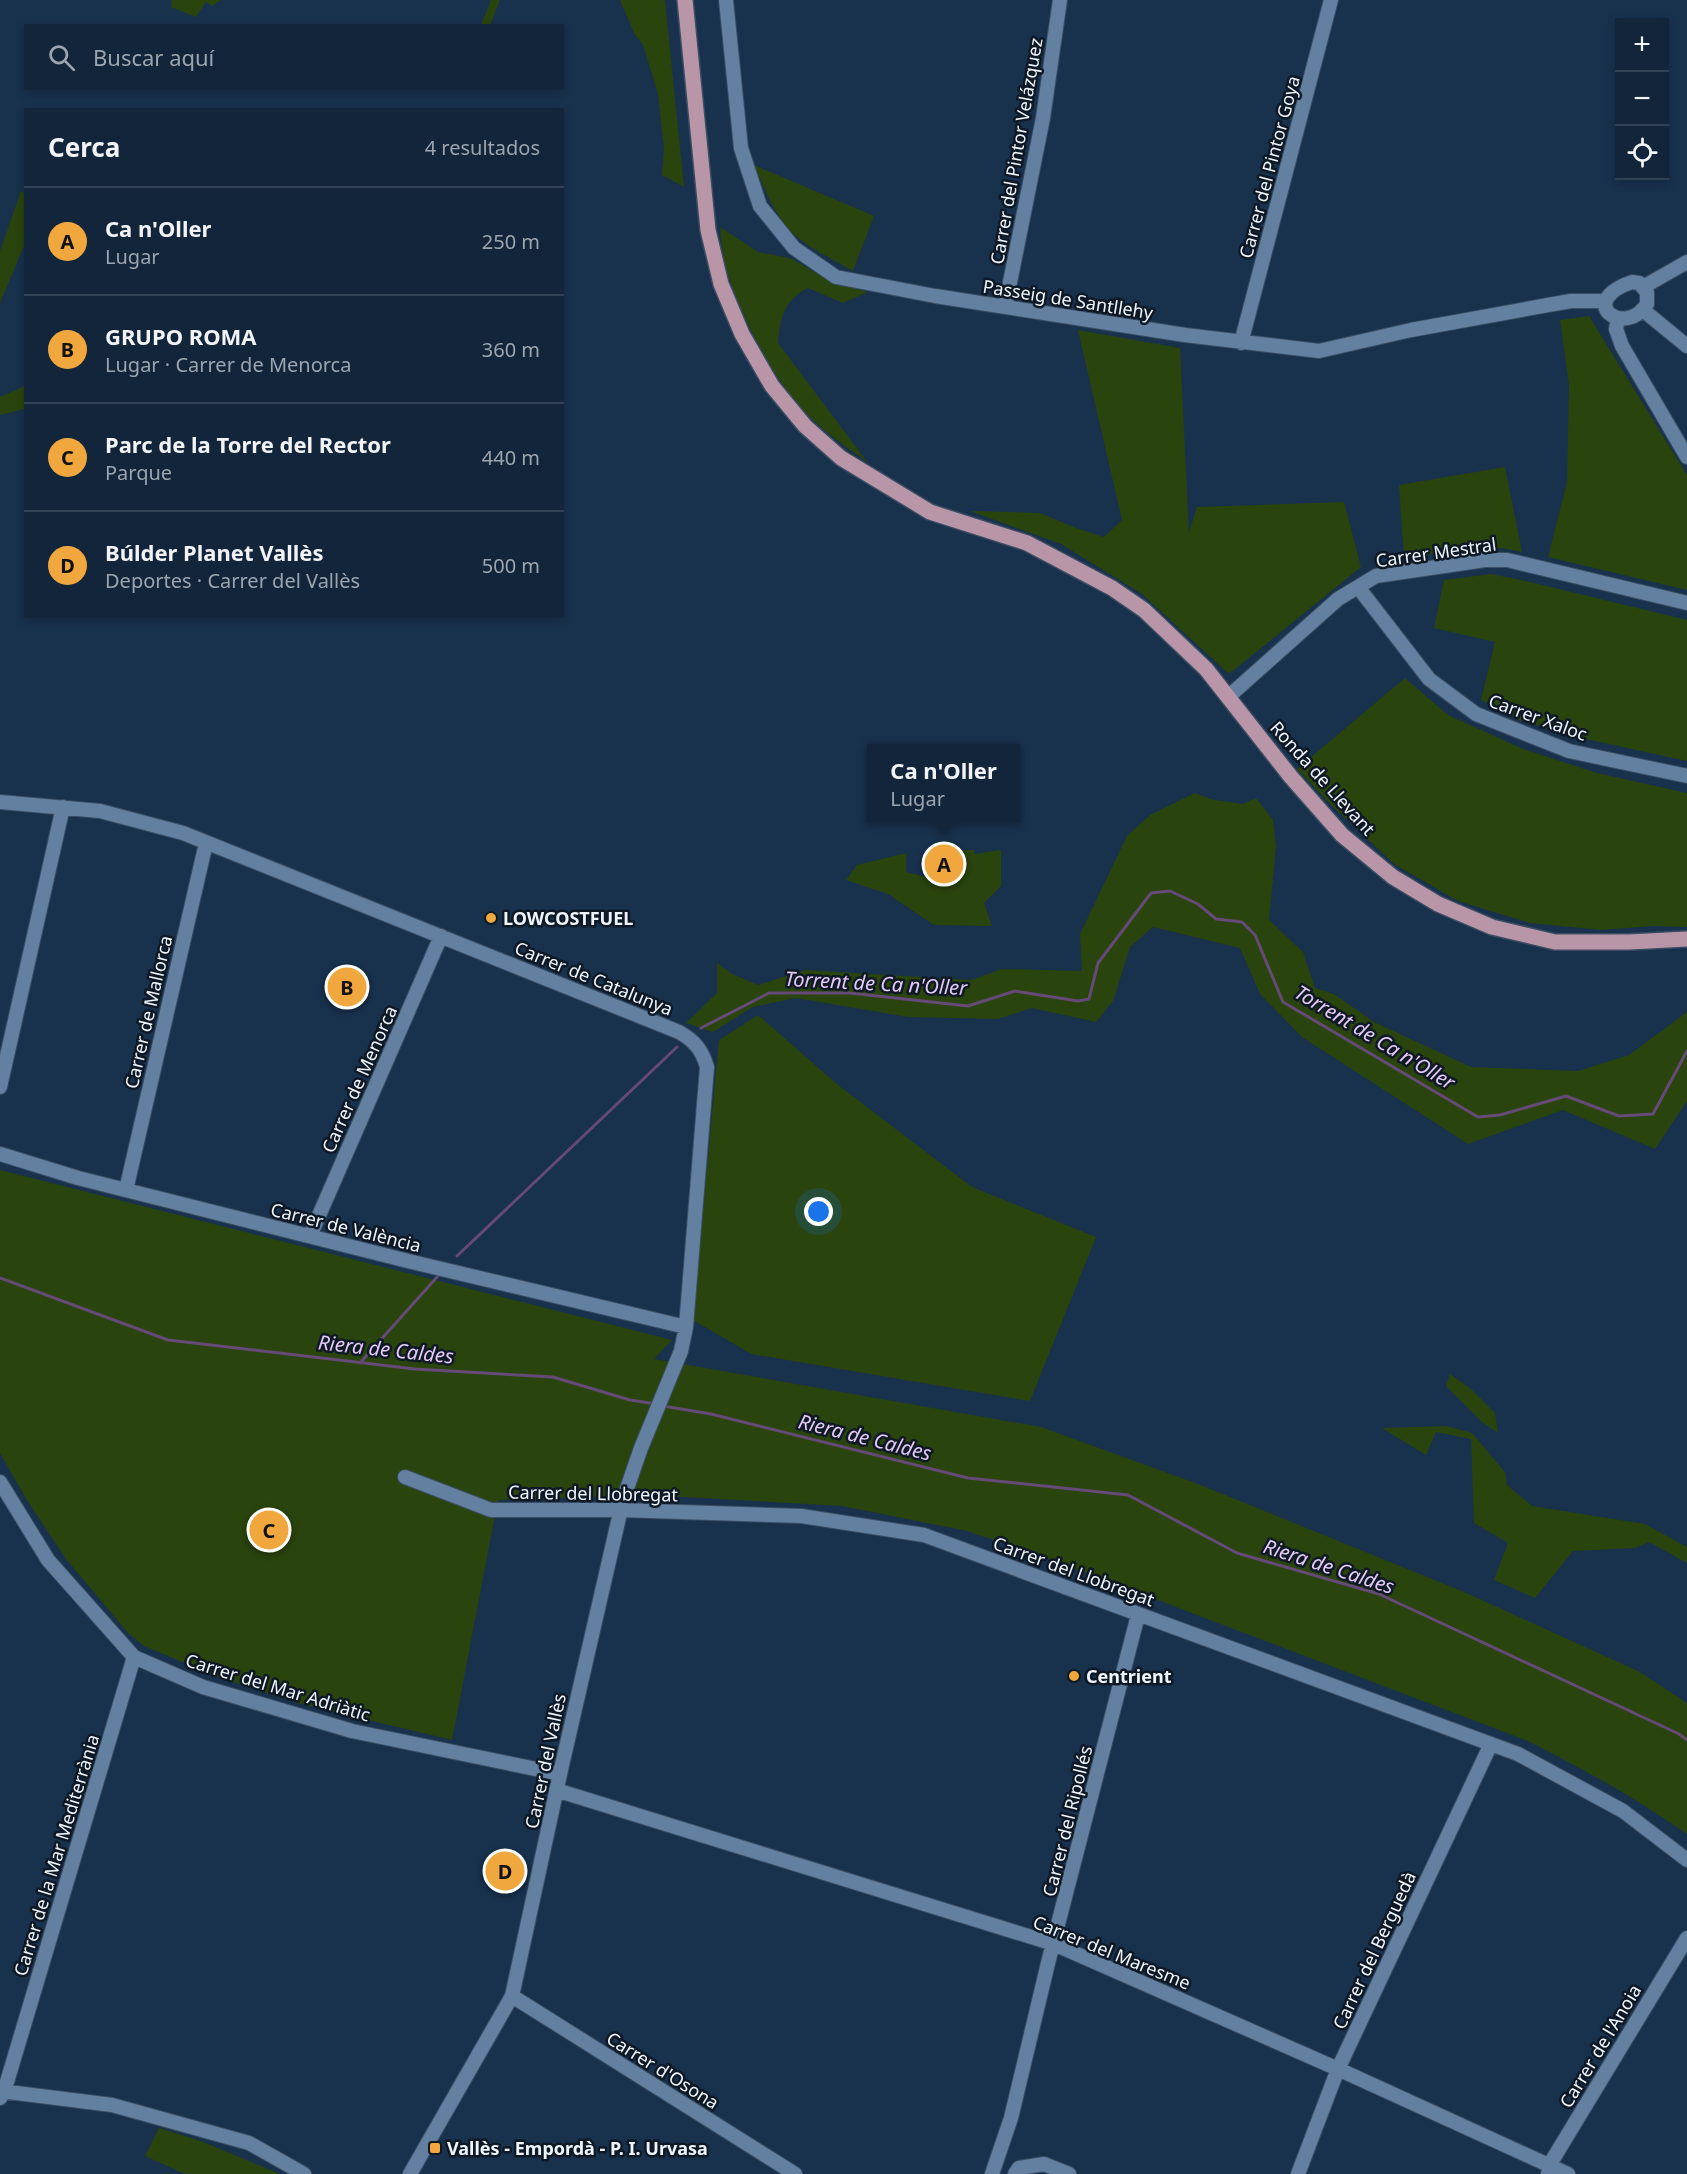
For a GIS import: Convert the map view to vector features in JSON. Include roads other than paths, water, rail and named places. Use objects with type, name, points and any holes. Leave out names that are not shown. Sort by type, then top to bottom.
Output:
[{"type":"main road","name":"Ronda de Llevant","points":[[685,0],[708,231],[721,284],[742,334],[772,386],[805,426],[840,458],[930,512],[1027,543],[1112,588],[1152,617],[1206,669],[1292,777],[1342,835],[1393,877],[1438,904],[1492,927],[1554,942],[1687,939]]},
{"type":"street","name":"Passeig de Santllehy","points":[[726,0],[741,148],[759,206],[794,248],[836,277],[1005,307],[1241,342],[1319,351],[1411,330],[1548,305],[1571,301],[1606,301]]},
{"type":"street","name":"Carrer del Pintor Velázquez","points":[[1005,307],[1043,118],[1060,0]]},
{"type":"street","name":"Carrer del Pintor Goya","points":[[1241,342],[1331,0]]},
{"type":"street","points":[[1643,287],[1687,262]]},
{"type":"street","points":[[1632,282],[1643,287],[1648,298],[1643,310],[1631,316],[1618,318],[1608,314],[1605,308],[1610,294],[1632,282]]},
{"type":"street","points":[[1643,310],[1687,346]]},
{"type":"street","points":[[1618,318],[1616,329],[1622,346],[1687,457]]},
{"type":"street","name":"Carrer Mestral","points":[[1228,697],[1338,599],[1376,576],[1485,560],[1507,560],[1687,603]]},
{"type":"street","name":"Carrer Xaloc","points":[[1358,587],[1429,679],[1476,714],[1569,751],[1687,776]]},
{"type":"street","name":"Carrer de Catalunya","points":[[0,802],[63,807],[111,814],[183,833],[679,1032],[699,1047],[706,1067],[686,1327],[681,1351],[641,1448]]},
{"type":"street","points":[[0,1087],[63,807]]},
{"type":"street","name":"Carrer de Mallorca","points":[[126,1190],[206,843]]},
{"type":"street","name":"Carrer de Menorca","points":[[309,1236],[441,936]]},
{"type":"street","name":"Carrer de València","points":[[0,1154],[126,1190],[686,1327]]},
{"type":"street","name":"Carrer del Vallès","points":[[410,2174],[512,1996],[556,1790],[621,1510],[641,1448]]},
{"type":"street","name":"Carrer del Llobregat","points":[[405,1477],[491,1510],[621,1510],[801,1516],[924,1535],[1490,1746],[1518,1754],[1623,1811],[1687,1860]]},
{"type":"street","name":"Carrer del Mar Adriàtic","points":[[0,1482],[48,1560],[134,1657],[203,1687],[352,1731],[560,1774]]},
{"type":"street","name":"Carrer del Ripollés","points":[[992,2174],[1011,2118],[1138,1615]]},
{"type":"street","name":"Carrer de la Mar Mediterrània","points":[[1,2094],[134,1657]]},
{"type":"street","name":"Carrer del Berguedà","points":[[1298,2174],[1338,2069],[1490,1746]]},
{"type":"street","name":"Carrer del Maresme","points":[[556,1790],[1054,1944],[1338,2069],[1549,2169],[1568,2174]]},
{"type":"street","name":"Carrer de l'Anoia","points":[[1549,2169],[1687,1938]]},
{"type":"street","name":"Carrer d'Osona","points":[[512,1996],[795,2174]]},
{"type":"street","points":[[1,2094],[112,2105],[249,2143],[304,2174]]},
{"type":"street","points":[[1015,2174],[1019,2168],[1044,2164],[1069,2174]]},
{"type":"waterway","name":"Torrent de Ca n'Oller","points":[[701,1028],[769,993],[850,993],[968,1006],[1015,991],[1078,1001],[1089,999],[1098,963],[1151,893],[1170,891],[1198,904],[1216,919],[1242,922],[1255,935],[1283,1002],[1478,1117],[1500,1115],[1566,1096],[1619,1116],[1653,1114],[1687,1051]]},
{"type":"waterway","name":"Torrent de Ca n'Oller","points":[[457,1256],[677,1047]]},
{"type":"waterway","name":"Torrent de Ca n'Oller","points":[[360,1363],[438,1276]]},
{"type":"waterway","name":"Riera de Caldes","points":[[0,1278],[168,1340],[415,1369],[553,1377],[630,1400],[656,1404]]},
{"type":"waterway","name":"Riera de Caldes","points":[[663,1406],[711,1414],[968,1478],[1128,1495],[1237,1553],[1379,1594],[1679,1734],[1687,1740]]},
{"type":"place","name":"Ca n'Oller","points":[[944,864]]},
{"type":"place","name":"LOWCOSTFUEL","points":[[491,918]]},
{"type":"place","name":"GRUPO ROMA","points":[[347,987]]},
{"type":"place","name":"Parc de la Torre del Rector","points":[[269,1530]]},
{"type":"place","name":"Centrient","points":[[1074,1676]]},
{"type":"place","name":"Búlder Planet Vallès","points":[[505,1871]]},
{"type":"place","name":"Vallès - Empordà - P. I. Urvasa","points":[[435,2148]]}]
